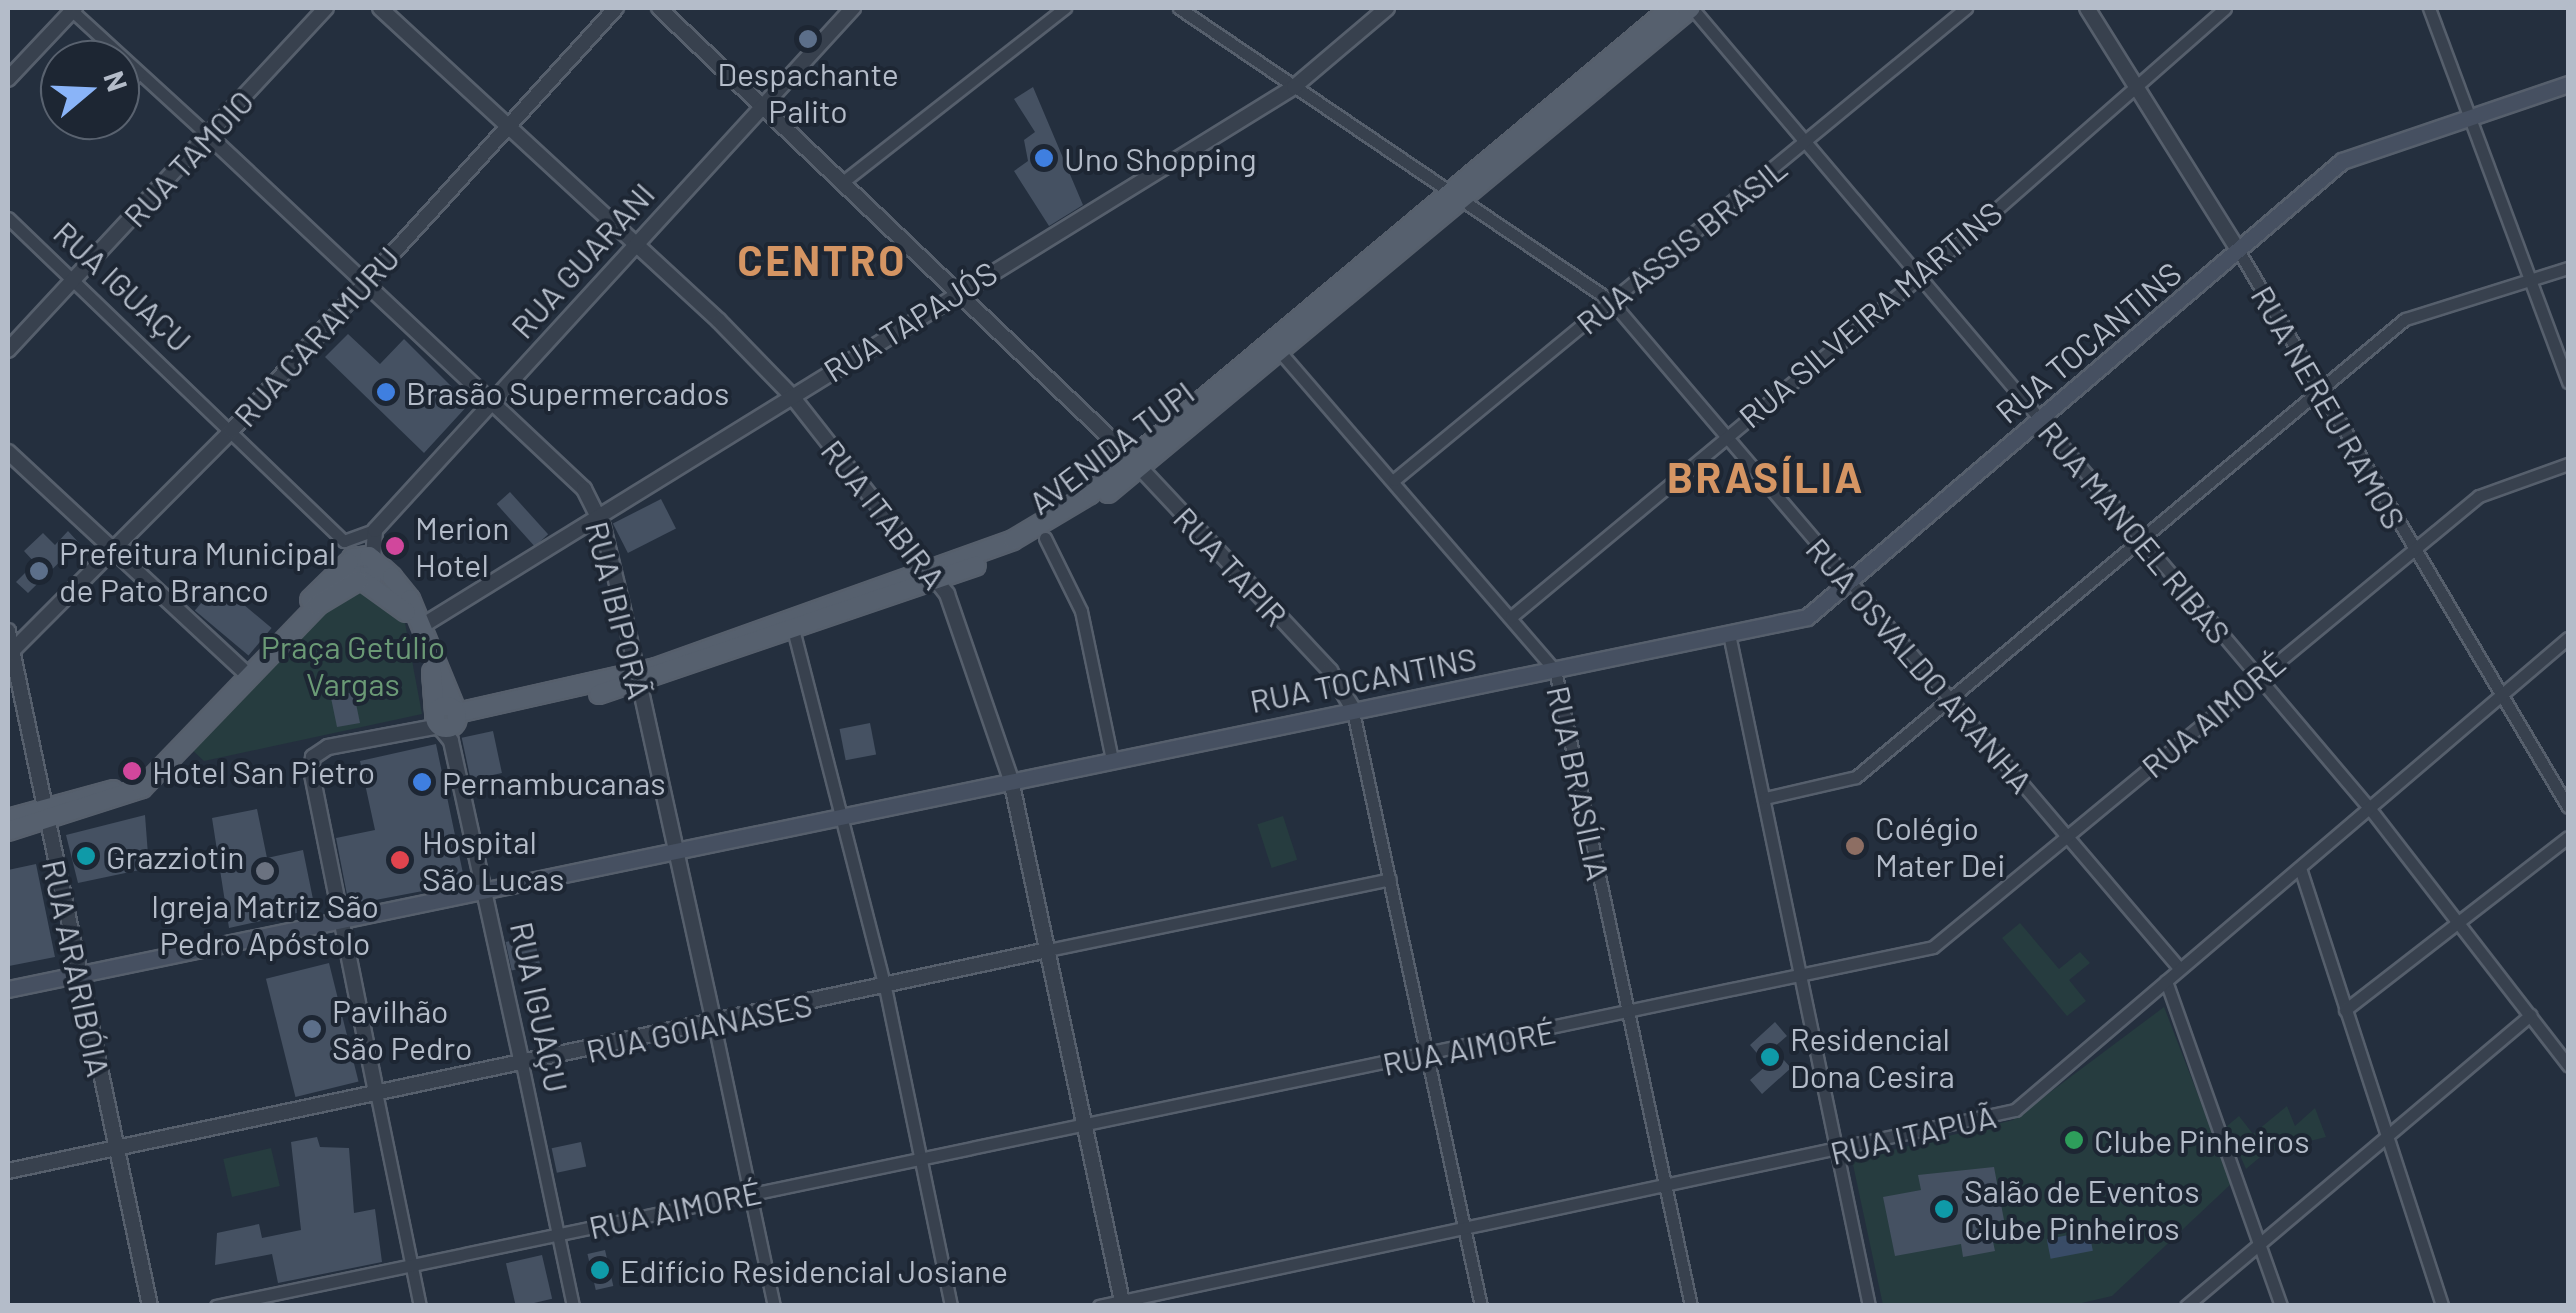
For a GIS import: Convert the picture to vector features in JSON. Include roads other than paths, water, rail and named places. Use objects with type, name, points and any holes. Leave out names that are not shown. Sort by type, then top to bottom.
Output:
[{"type":"main road","name":"AVENIDA TUPI","points":[[446,719],[636,680],[794,634],[1044,526],[1281,353],[1671,8]]},
{"type":"main road","name":"AVENIDA TUPI","points":[[636,680],[1045,538],[1457,195],[1691,8]]},
{"type":"main road","name":"RUA TOCANTINS","points":[[8,989],[484,889],[677,853],[1352,707],[1555,670],[1807,617],[2342,161],[2568,84]]},
{"type":"main road","points":[[13,826],[142,788],[318,605],[374,573],[373,559],[360,554],[349,562],[131,784],[44,816]]},
{"type":"main road","name":"RUA IGUAÇU","points":[[373,559],[425,624],[446,719]]},
{"type":"main road","points":[[349,562],[361,581]]},
{"type":"main road","name":"RUA IGUAÇU","points":[[361,581],[385,590],[412,618],[446,719]]},
{"type":"street","name":"RUA IBIPORÃ","points":[[72,8],[105,40]]},
{"type":"street","points":[[8,80],[72,8]]},
{"type":"street","name":"RUA TAMOIO","points":[[8,350],[210,138],[326,8]]},
{"type":"street","name":"RUA ITABIRA","points":[[380,8],[790,395],[935,576],[1011,780],[1123,1303]]},
{"type":"street","name":"RUA CARAMURU","points":[[10,654],[231,431],[366,277],[616,8]]},
{"type":"street","name":"RUA TAPIR","points":[[659,8],[765,105],[1134,462],[1330,671],[1352,707],[1482,1306]]},
{"type":"street","name":"RUA GUARANI","points":[[375,530],[853,8]]},
{"type":"street","points":[[844,181],[1064,8]]},
{"type":"street","name":"RUA OSVALDO ARANHA","points":[[1179,8],[1611,302],[1846,583],[1951,699],[2180,969]]},
{"type":"street","name":"RUA TAPAJÓS","points":[[425,624],[1294,87],[1388,8]]},
{"type":"street","name":"RUA MANOEL RIBAS","points":[[1691,8],[1804,146],[2370,809],[2459,919],[2568,1065]]},
{"type":"street","name":"RUA ASSIS BRASIL","points":[[1394,480],[1804,146],[1966,8]]},
{"type":"street","name":"RUA NEREU RAMOS","points":[[2088,8],[2134,88],[2238,250],[2318,392],[2568,807]]},
{"type":"street","name":"RUA SILVEIRA MARTINS","points":[[1511,617],[1918,278],[2226,8]]},
{"type":"street","points":[[2429,8],[2568,382]]},
{"type":"street","name":"RUA IBIPORÃ","points":[[140,74],[366,277],[584,489],[598,518],[677,853],[774,1306]]},
{"type":"street","name":"RUA IGUAÇU","points":[[8,218],[344,542]]},
{"type":"street","points":[[1764,798],[1856,777],[2144,544],[2405,320],[2568,268]]},
{"type":"street","name":"RUA BRASÍLIA","points":[[1281,353],[1555,670],[1691,1306]]},
{"type":"street","points":[[8,452],[243,670]]},
{"type":"street","points":[[8,464],[34,475]]},
{"type":"street","name":"RUA AIMORÉ","points":[[216,1306],[750,1192],[1628,1016],[1933,947],[2478,496],[2568,464]]},
{"type":"street","points":[[349,562],[344,542],[375,530],[373,559]]},
{"type":"street","points":[[1045,538],[1080,611],[1112,760]]},
{"type":"street","name":"RUA ARARIBÓIA","points":[[8,631],[150,1306]]},
{"type":"street","points":[[794,634],[844,817],[952,1306]]},
{"type":"street","points":[[1728,634],[1869,1306]]},
{"type":"street","name":"RUA ITAPUÃ","points":[[1099,1306],[1666,1190],[2015,1110],[2568,638]]},
{"type":"street","points":[[420,1306],[341,919],[313,757],[328,747],[446,719]]},
{"type":"street","name":"RUA IGUAÇU","points":[[446,719],[572,1306]]},
{"type":"street","points":[[2345,1010],[2568,837]]},
{"type":"street","points":[[2300,868],[2442,1306]]},
{"type":"street","name":"RUA GOIANASES","points":[[8,1172],[1390,880]]},
{"type":"street","points":[[2166,981],[2265,1243],[2281,1306]]},
{"type":"street","points":[[2186,1306],[2530,1015]]},
{"type":"water","points":[[2089,1231],[2093,1251],[2051,1259],[2047,1239]]},
{"type":"place","name":"Despachante Palito","points":[[808,39]]},
{"type":"place","name":"Uno Shopping","points":[[1044,158]]},
{"type":"place","name":"Brasão Supermercados","points":[[386,392]]},
{"type":"place","name":"Merion Hotel","points":[[395,546]]},
{"type":"place","name":"Prefeitura Municipal de Pato Branco","points":[[39,571]]},
{"type":"place","name":"Hotel San Pietro","points":[[132,771]]},
{"type":"place","name":"Pernambucanas","points":[[422,782]]},
{"type":"place","name":"Colégio Mater Dei","points":[[1855,846]]},
{"type":"place","name":"Grazziotin","points":[[86,856]]},
{"type":"place","name":"Hospital São Lucas","points":[[400,860]]},
{"type":"place","name":"Igreja Matriz São Pedro Apóstolo","points":[[265,871]]},
{"type":"place","name":"Pavilhão São Pedro","points":[[312,1029]]},
{"type":"place","name":"Residencial Dona Cesira","points":[[1770,1057]]},
{"type":"place","name":"Clube Pinheiros","points":[[2074,1140]]},
{"type":"place","name":"Salão de Eventos Clube Pinheiros","points":[[1944,1209]]},
{"type":"place","name":"Edifício Residencial Josiane","points":[[600,1270]]},
{"type":"district","name":"CENTRO","points":[[822,259]]},
{"type":"district","name":"BRASÍLIA","points":[[1766,476]]},
{"type":"park label","name":"Praça Getúlio Vargas","points":[[353,666]]}]
